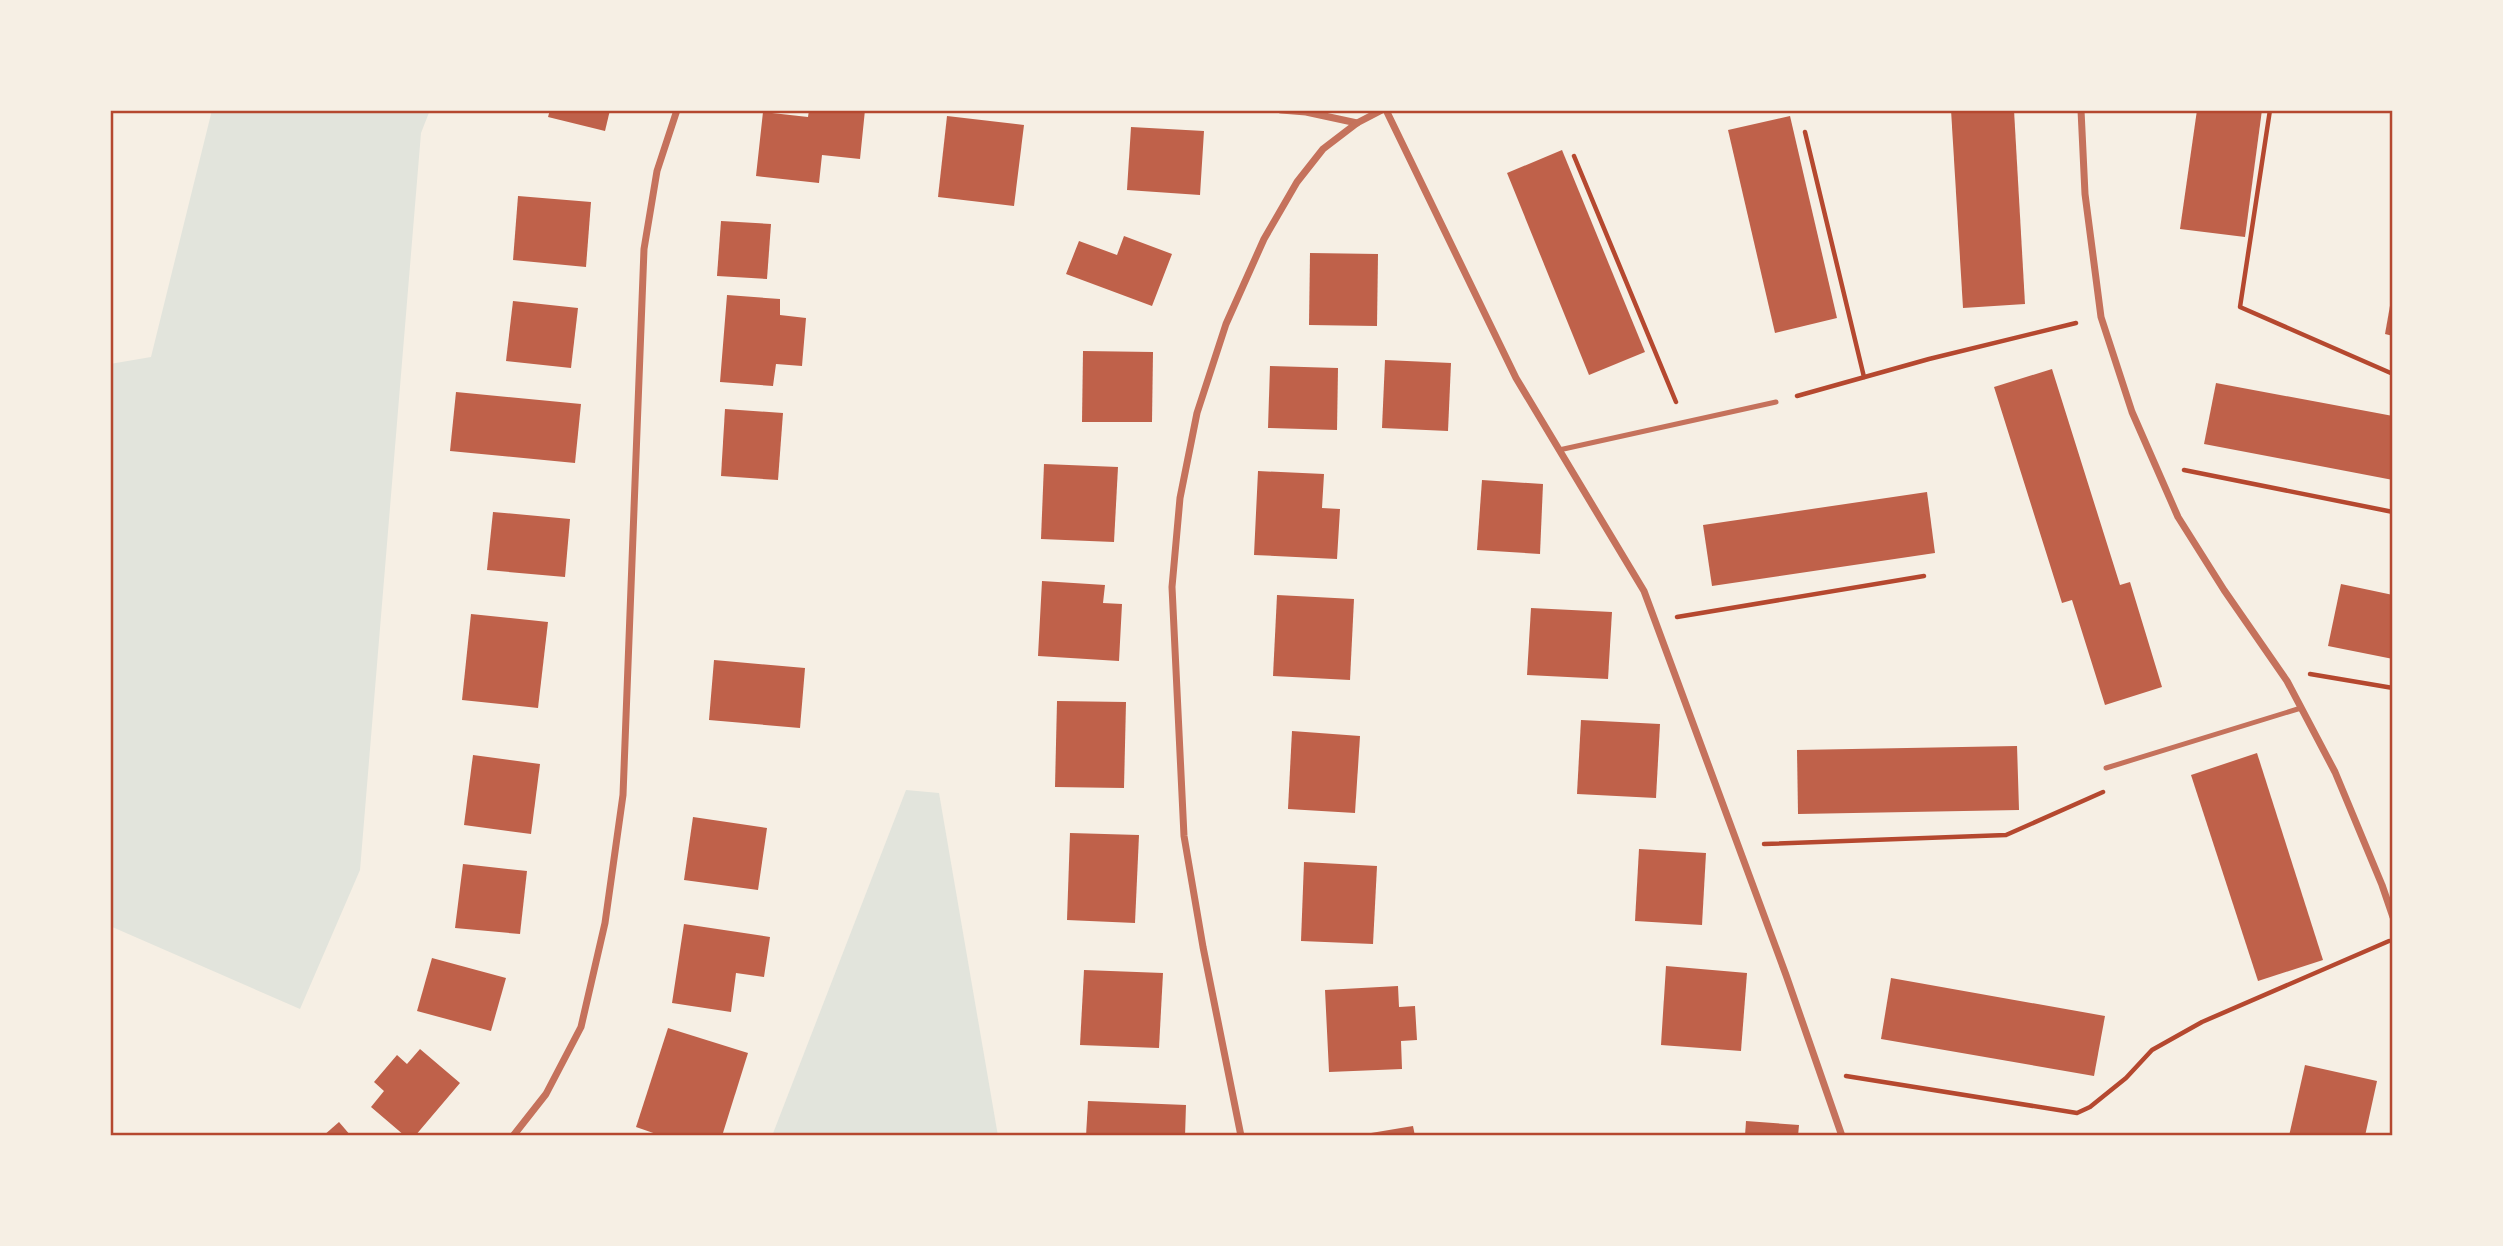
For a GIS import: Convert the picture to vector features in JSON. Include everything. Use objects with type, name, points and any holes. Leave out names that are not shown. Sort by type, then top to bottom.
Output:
[{"type":"street","points":[[513,1136],[546,1094],[581,1027],[605,923],[623,795],[645,250],[657,171],[677,110]]},
{"type":"street","points":[[1281,110],[1306,112],[1357,123]]},
{"type":"street","points":[[1241,1136],[1184,836],[1172,587],[1180,498],[1197,414],[1226,324],[1265,239],[1297,182],[1323,149],[1357,123],[1384,110],[1516,378],[1644,590],[1842,1136]]},
{"type":"street","points":[[2081,110],[2085,194],[2101,317],[2132,412],[2178,517],[2278,668],[2301,708],[2334,772],[2393,917]]},
{"type":"lane","points":[[1559,450],[1776,402]]},
{"type":"lane","points":[[2106,768],[2301,708]]},
{"type":"path","points":[[2270,110],[2240,307],[2393,374]]},
{"type":"path","points":[[1805,132],[1864,377]]},
{"type":"path","points":[[1574,156],[1685,422]]},
{"type":"path","points":[[1776,402],[2101,317]]},
{"type":"path","points":[[2155,464],[2393,512]]},
{"type":"path","points":[[1656,621],[1924,576]]},
{"type":"path","points":[[2278,668],[2393,688]]},
{"type":"path","points":[[1738,844],[2006,835],[2103,792],[2106,768]]},
{"type":"path","points":[[1820,1072],[2077,1113],[2090,1107],[2126,1078],[2152,1050],[2202,1022],[2393,939]]},
{"type":"shaded area","points":[[212,110],[430,110],[421,133],[360,870],[300,1009],[110,926],[110,364],[151,357]]},
{"type":"shaded area","points":[[906,790],[939,793],[998,1136],[772,1136]]},
{"type":"building","points":[[550,110],[610,110],[605,131],[548,117]]},
{"type":"building","points":[[809,110],[865,110],[860,159],[822,155],[819,183],[756,176],[763,112],[808,117]]},
{"type":"building","points":[[1951,110],[2014,110],[2025,304],[1963,308]]},
{"type":"building","points":[[2197,110],[2262,110],[2245,237],[2180,229]]},
{"type":"building","points":[[947,116],[1024,125],[1014,206],[938,197]]},
{"type":"building","points":[[1790,116],[1837,318],[1775,333],[1728,130]]},
{"type":"building","points":[[1131,127],[1204,131],[1200,195],[1127,190]]},
{"type":"building","points":[[1562,150],[1645,352],[1589,375],[1507,173]]},
{"type":"building","points":[[518,196],[591,202],[586,267],[513,260]]},
{"type":"building","points":[[721,221],[771,224],[767,279],[717,276]]},
{"type":"building","points":[[1124,236],[1172,254],[1152,306],[1066,274],[1079,241],[1117,255]]},
{"type":"building","points":[[1310,253],[1378,254],[1377,326],[1309,325]]},
{"type":"building","points":[[727,295],[780,299],[780,315],[806,318],[802,366],[776,364],[773,386],[720,382]]},
{"type":"building","points":[[2393,300],[2393,336],[2385,334]]},
{"type":"building","points":[[513,301],[578,308],[571,368],[506,361]]},
{"type":"building","points":[[1083,351],[1153,352],[1152,422],[1082,422]]},
{"type":"building","points":[[1385,360],[1451,363],[1448,431],[1382,428]]},
{"type":"building","points":[[1270,366],[1338,368],[1337,430],[1268,428]]},
{"type":"building","points":[[2052,369],[2120,585],[2130,582],[2162,687],[2105,705],[2072,600],[2062,603],[1994,387]]},
{"type":"building","points":[[2216,383],[2393,416],[2393,480],[2204,444]]},
{"type":"building","points":[[456,392],[581,404],[575,463],[450,451]]},
{"type":"building","points":[[725,409],[783,413],[778,480],[721,476]]},
{"type":"building","points":[[1044,464],[1118,467],[1114,542],[1041,539]]},
{"type":"building","points":[[1258,471],[1324,474],[1322,508],[1340,509],[1337,559],[1254,555]]},
{"type":"building","points":[[1482,480],[1543,484],[1540,554],[1477,550]]},
{"type":"building","points":[[1927,492],[1935,553],[1712,586],[1703,525]]},
{"type":"building","points":[[493,512],[570,519],[565,577],[487,570]]},
{"type":"building","points":[[1042,581],[1105,585],[1103,603],[1122,604],[1119,661],[1038,656]]},
{"type":"building","points":[[2341,584],[2393,595],[2393,659],[2328,646]]},
{"type":"building","points":[[1277,595],[1354,599],[1350,680],[1273,676]]},
{"type":"building","points":[[1531,608],[1612,612],[1608,679],[1527,675]]},
{"type":"building","points":[[471,614],[548,622],[538,708],[462,700]]},
{"type":"building","points":[[714,660],[805,668],[800,728],[709,720]]},
{"type":"building","points":[[1057,701],[1126,702],[1124,788],[1055,787]]},
{"type":"building","points":[[1581,720],[1660,724],[1656,798],[1577,794]]},
{"type":"building","points":[[1292,731],[1360,736],[1355,813],[1288,809]]},
{"type":"building","points":[[2017,746],[2019,810],[1798,814],[1797,750]]},
{"type":"building","points":[[2257,753],[2323,960],[2258,981],[2191,775]]},
{"type":"building","points":[[473,755],[540,764],[531,834],[464,825]]},
{"type":"building","points":[[693,817],[767,828],[758,890],[684,880]]},
{"type":"building","points":[[1070,833],[1139,835],[1135,923],[1067,920]]},
{"type":"building","points":[[1639,849],[1706,853],[1702,925],[1635,921]]},
{"type":"building","points":[[1304,862],[1377,866],[1373,944],[1301,941]]},
{"type":"building","points":[[463,864],[527,871],[520,934],[455,928]]},
{"type":"building","points":[[684,924],[770,937],[764,977],[736,973],[731,1012],[672,1003]]},
{"type":"building","points":[[432,958],[506,978],[491,1031],[417,1011]]},
{"type":"building","points":[[1666,966],[1747,973],[1741,1051],[1661,1045]]},
{"type":"building","points":[[1084,970],[1163,973],[1159,1048],[1080,1045]]},
{"type":"building","points":[[1891,978],[2105,1016],[2094,1076],[1881,1039]]},
{"type":"building","points":[[1398,986],[1399,1007],[1415,1006],[1417,1040],[1401,1041],[1402,1069],[1329,1072],[1325,990]]},
{"type":"building","points":[[668,1028],[748,1053],[722,1136],[662,1136],[636,1127]]},
{"type":"building","points":[[420,1049],[460,1083],[415,1136],[405,1136],[371,1107],[384,1091],[374,1082],[397,1055],[407,1064]]},
{"type":"building","points":[[2305,1065],[2377,1081],[2365,1136],[2289,1136]]},
{"type":"building","points":[[1088,1101],[1186,1105],[1185,1136],[1086,1136]]},
{"type":"building","points":[[1746,1121],[1799,1125],[1798,1136],[1745,1136]]},
{"type":"building","points":[[339,1122],[351,1136],[323,1136]]},
{"type":"building","points":[[1413,1126],[1415,1136],[1365,1136],[1365,1134]]}]
